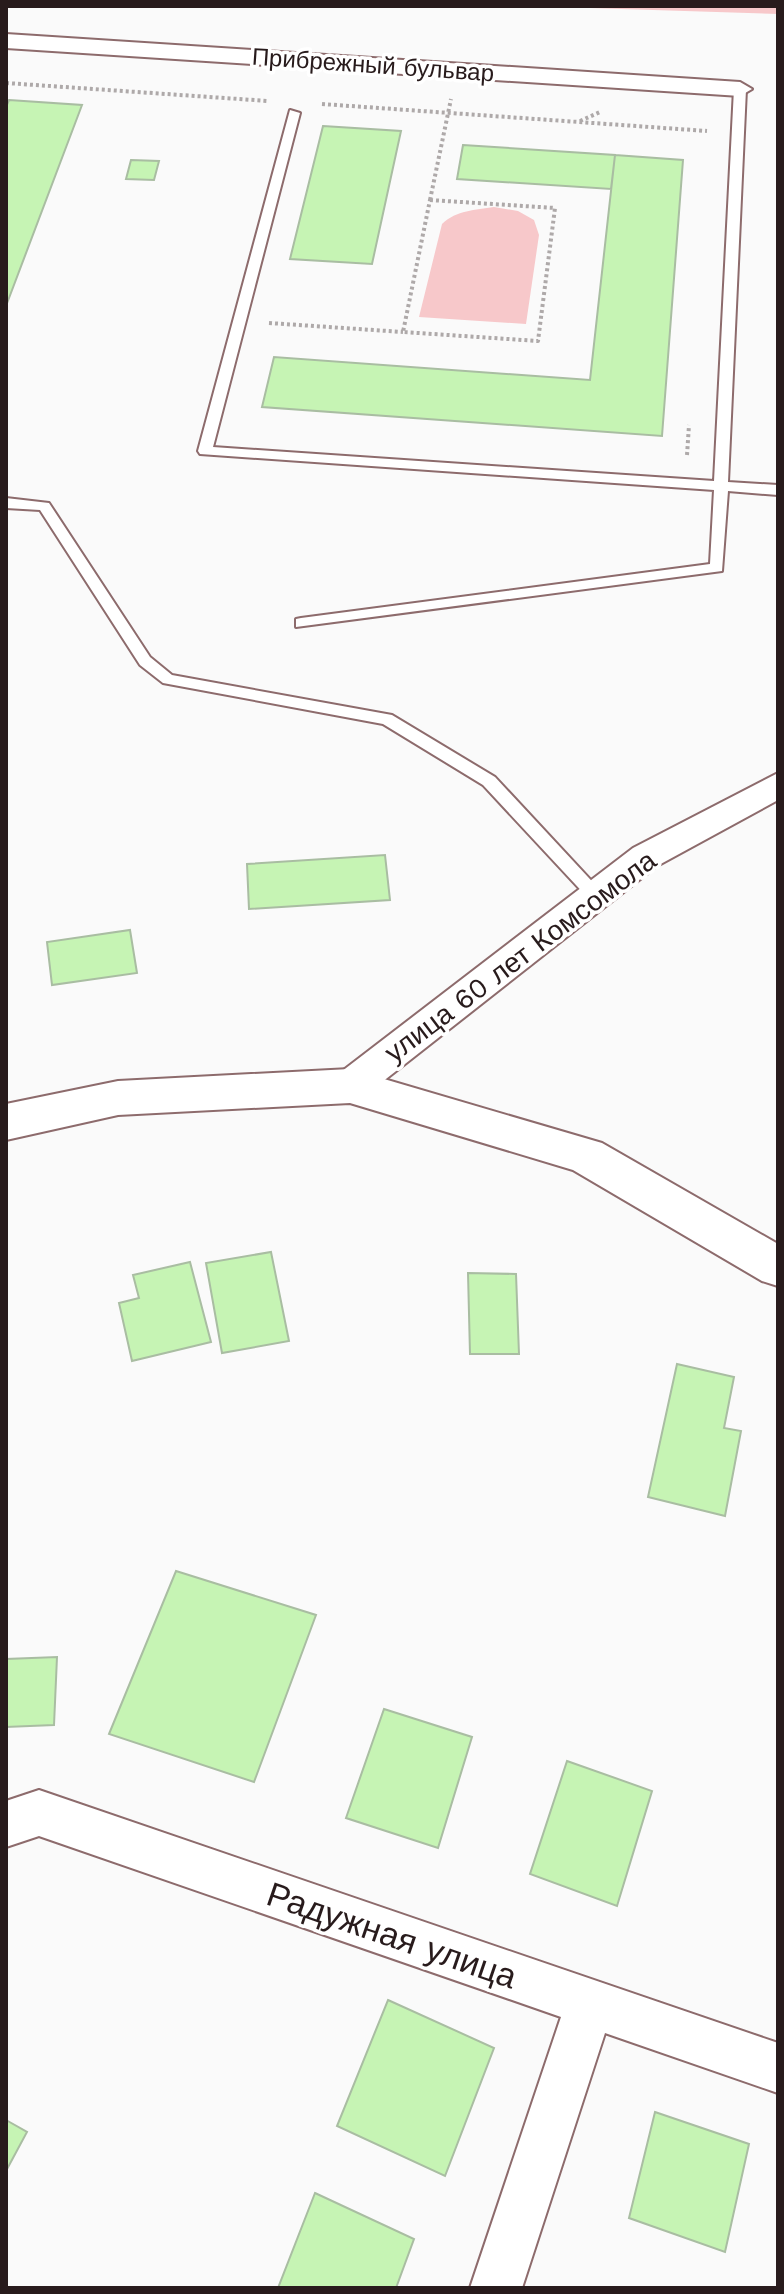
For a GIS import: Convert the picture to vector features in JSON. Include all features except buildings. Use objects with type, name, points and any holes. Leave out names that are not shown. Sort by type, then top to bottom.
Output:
[{"type":"main road","points":[[6,1122],[118,1098],[350,1086],[586,1156],[778,1267]]},
{"type":"street","name":"Прибрежный бульвар","points":[[6,41],[740,89]]},
{"type":"street","name":"улица 60 лет Комсомола","points":[[350,1086],[645,857],[778,785]]},
{"type":"street","name":"Радужная улица","points":[[6,1824],[39,1813],[778,2068]]},
{"type":"street","points":[[496,2288],[590,2003]]},
{"type":"lane","points":[[301,623],[717,568],[740,89]]},
{"type":"lane","points":[[294,113],[205,451],[778,490]]},
{"type":"lane","points":[[6,503],[44,506],[145,661],[168,679],[387,719],[489,781],[595,895]]},
{"type":"path","points":[[6,83],[272,101]]},
{"type":"path","points":[[403,332],[453,86]]},
{"type":"path","points":[[313,104],[709,131],[710,117]]},
{"type":"path","points":[[239,321],[538,341],[555,208],[430,200]]},
{"type":"path","points":[[685,484],[689,422]]},
{"type":"shaded area","points":[[526,6],[778,6],[778,14]]},
{"type":"shaded area","points":[[494,207],[518,211],[534,220],[539,235],[526,324],[419,317],[442,224],[460,213]]}]
